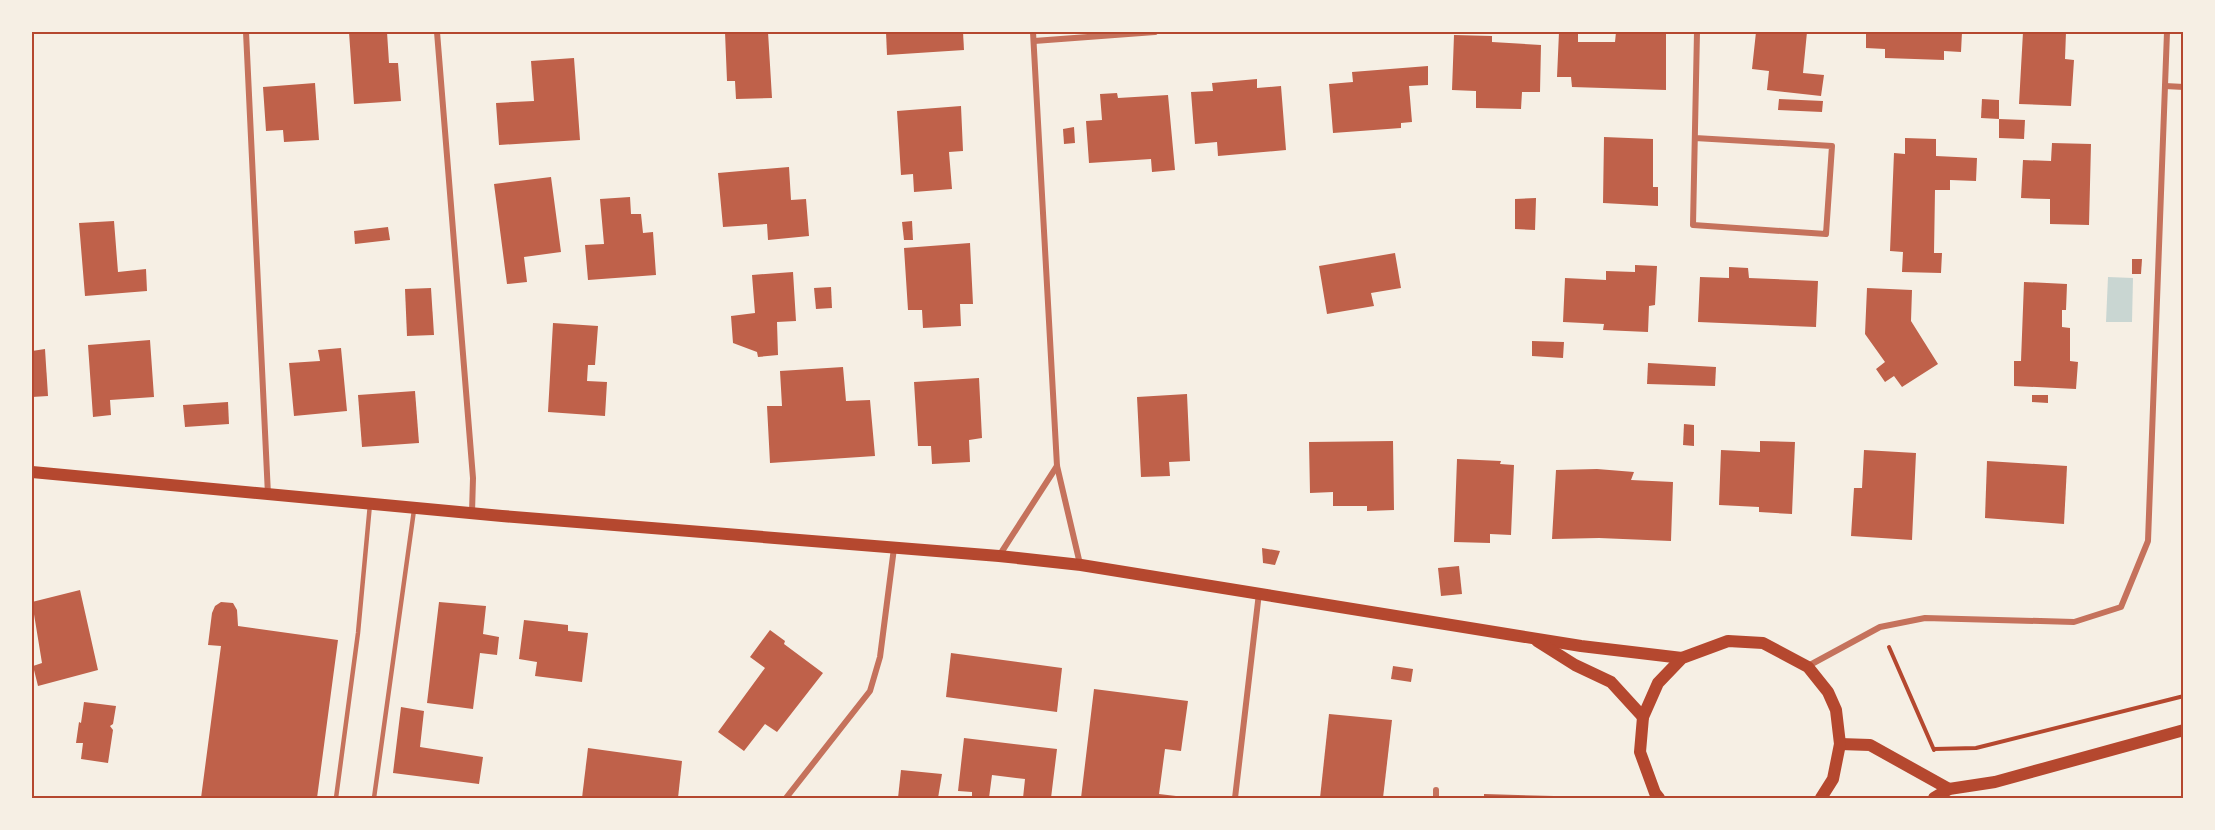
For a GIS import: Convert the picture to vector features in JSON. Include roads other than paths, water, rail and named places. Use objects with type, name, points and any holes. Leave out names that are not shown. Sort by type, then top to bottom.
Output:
[{"type":"main road","points":[[32,472],[472,513],[999,555],[1081,565],[1604,650],[1682,658]]},
{"type":"main road","points":[[1531,637],[1575,665],[1611,682],[1643,717]]},
{"type":"main road","points":[[1656,797],[1640,752],[1643,717],[1658,683],[1682,658],[1728,641],[1762,643],[1808,667],[1828,692],[1836,710],[1840,744],[1833,778],[1821,798]]},
{"type":"main road","points":[[1934,798],[1949,789],[1995,782],[2184,730]]},
{"type":"main road","points":[[1840,744],[1870,745],[1949,789]]},
{"type":"street","points":[[246,32],[268,495]]},
{"type":"street","points":[[437,32],[473,478],[472,513]]},
{"type":"street","points":[[1033,32],[1057,466],[1081,565]]},
{"type":"street","points":[[1034,41],[1155,32]]},
{"type":"street","points":[[1695,138],[1832,146],[1826,234],[1693,225],[1697,32]]},
{"type":"street","points":[[1808,667],[1880,627],[1925,618],[2074,622],[2121,607],[2148,541],[2167,32]]},
{"type":"street","points":[[2165,86],[2184,87]]},
{"type":"street","points":[[999,555],[1057,466]]},
{"type":"street","points":[[786,798],[870,691],[880,657],[894,548]]},
{"type":"street","points":[[1235,798],[1259,593]]},
{"type":"street","points":[[1436,790],[1436,798]]},
{"type":"lane","points":[[336,798],[358,633],[369,504]]},
{"type":"lane","points":[[374,798],[415,508]]}]
